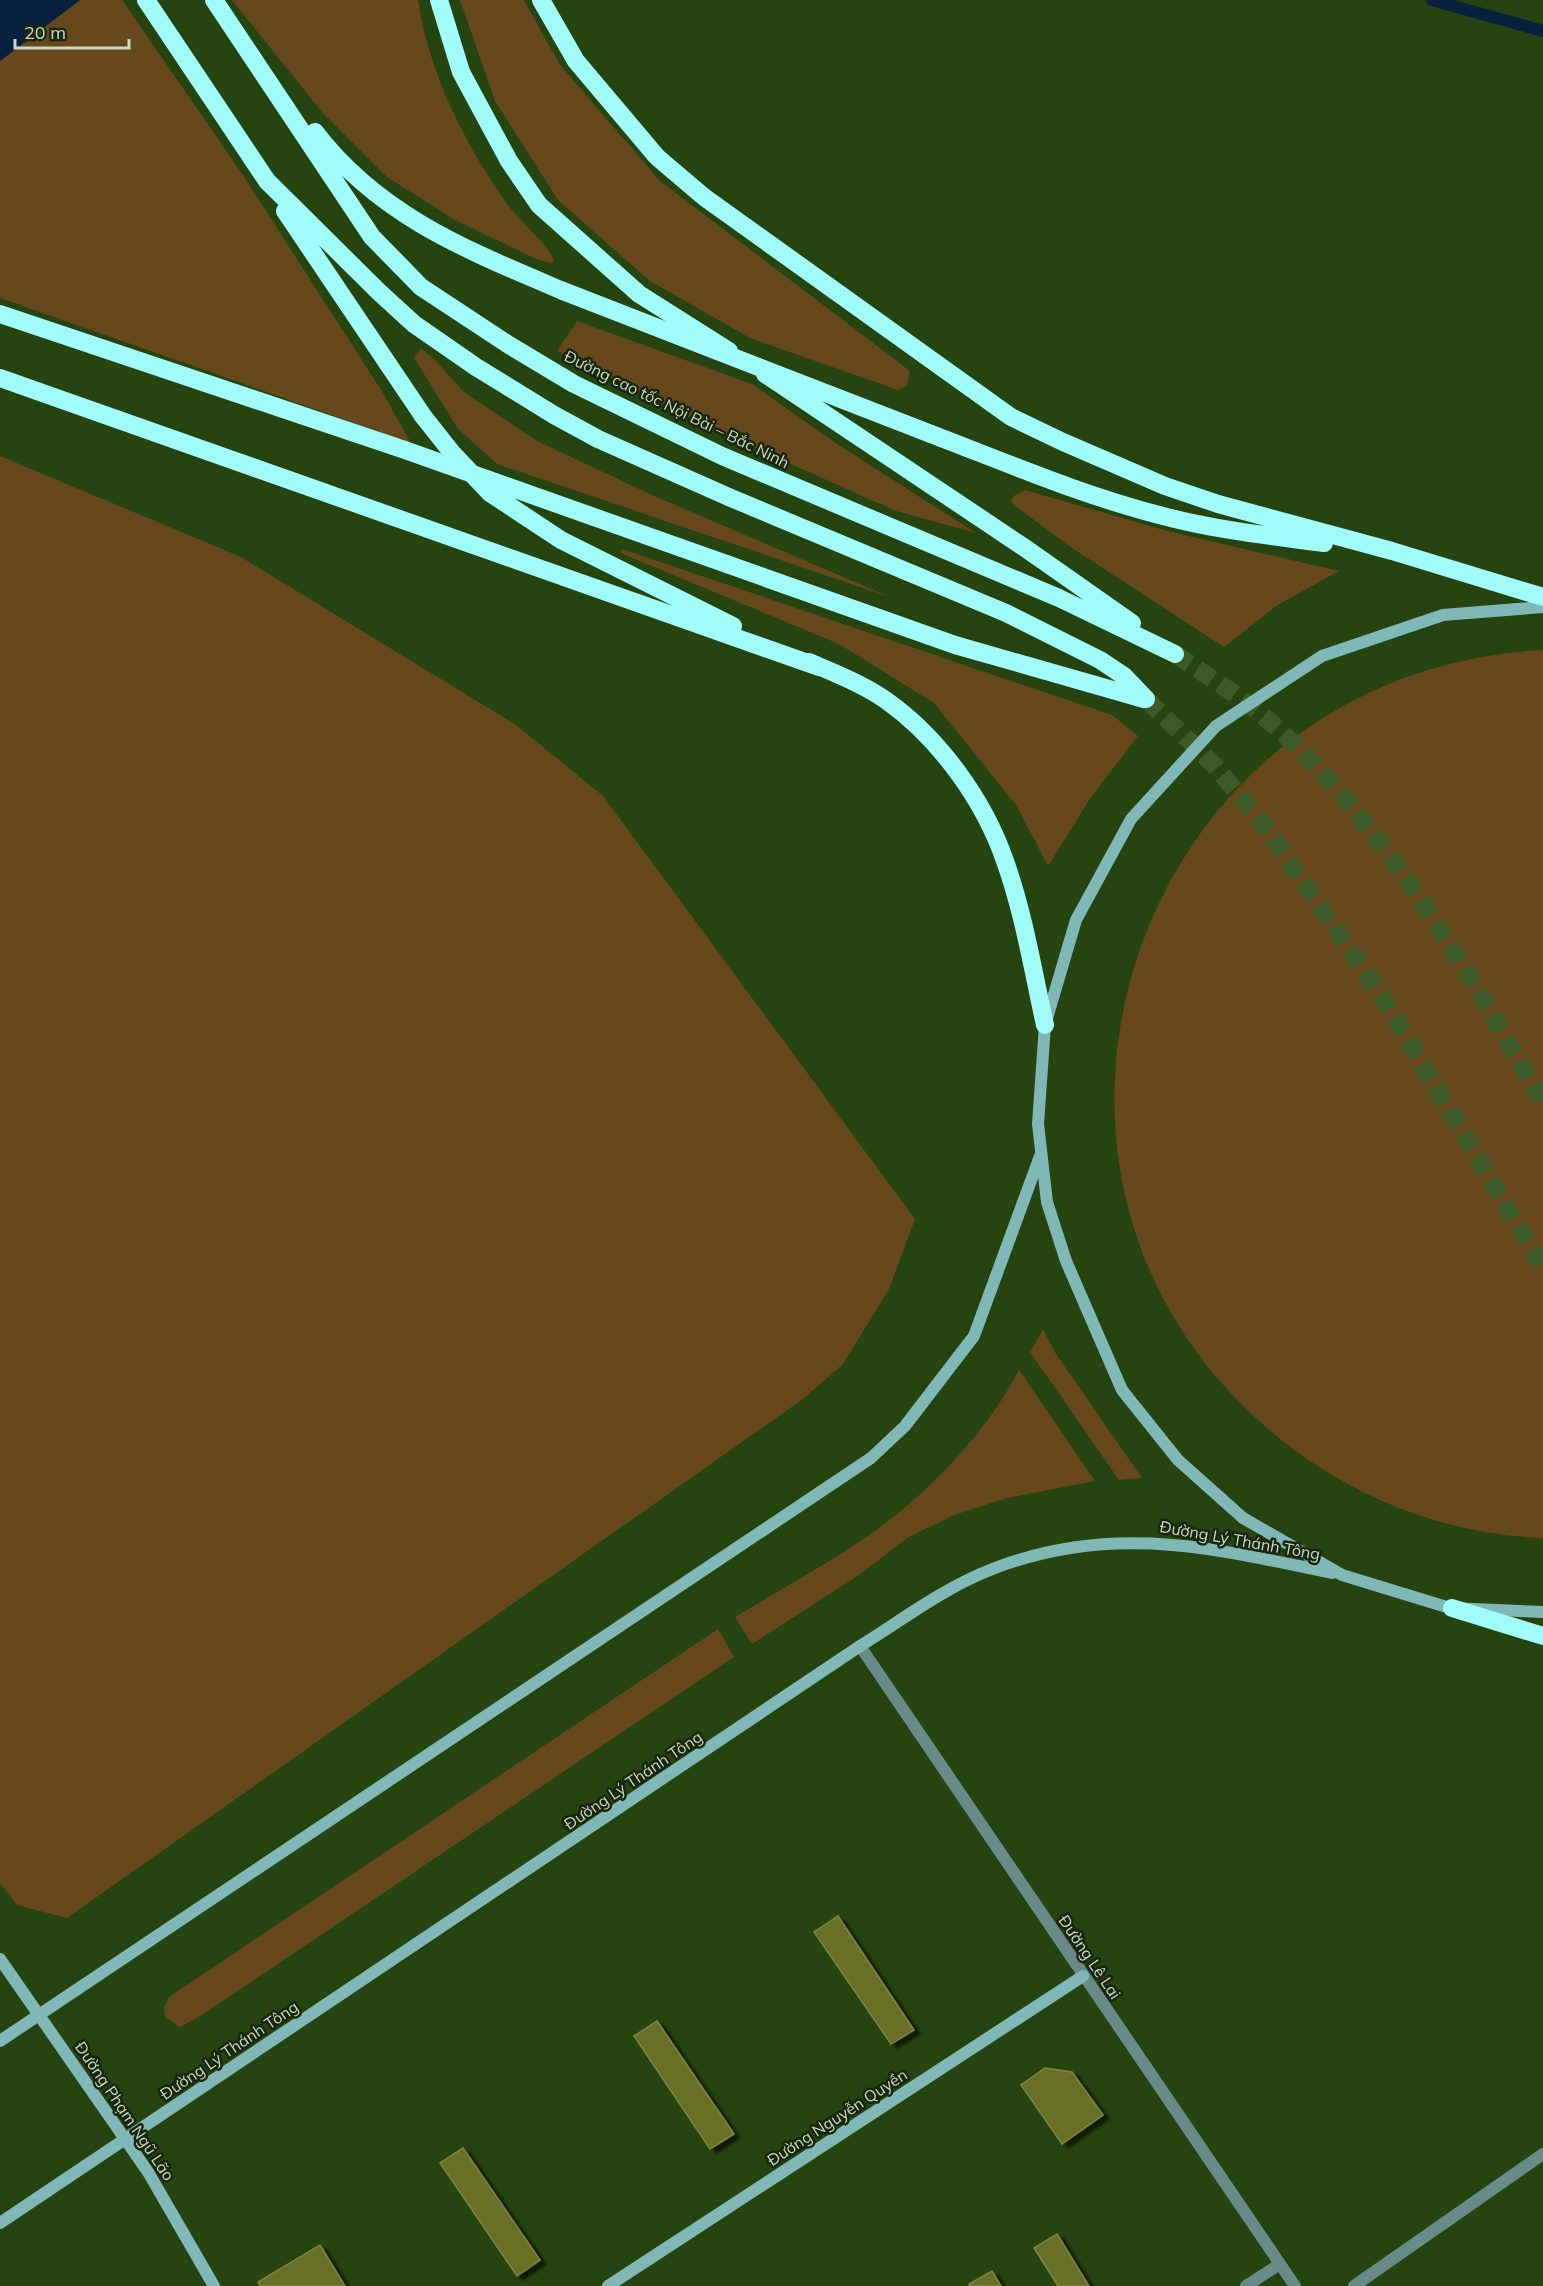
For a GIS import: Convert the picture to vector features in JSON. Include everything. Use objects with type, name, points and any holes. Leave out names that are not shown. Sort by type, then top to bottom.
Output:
[{"type":"highway","points":[[146,0],[423,416],[453,454],[490,493],[571,545],[650,586],[862,686],[887,700],[919,726],[950,763],[986,818],[1005,861],[1045,1025]]},
{"type":"highway","name":"Đường cao tốc Nội Bài – Bắc Ninh","points":[[218,5],[372,237],[421,287],[509,345],[574,384],[722,456],[1059,598],[1175,654],[849,428],[639,294],[539,205],[488,124],[461,72],[440,0]]},
{"type":"highway","points":[[541,0],[576,61],[657,157],[704,197],[1011,417],[1166,486],[1208,501],[1392,551],[1543,597]]},
{"type":"highway","points":[[218,5],[327,148],[352,174],[396,211],[430,231],[563,291],[1047,478],[1160,516],[1217,529],[1392,551]]},
{"type":"highway","points":[[0,315],[402,449],[955,645],[1146,699],[1124,676],[1101,660],[1006,613],[692,481],[554,415],[476,368],[414,324],[267,181]]},
{"type":"highway","points":[[0,378],[819,667]]},
{"type":"highway","points":[[1452,1608],[1543,1636]]},
{"type":"main road","points":[[1543,607],[1443,615],[1322,656],[1216,726],[1131,819],[1076,920],[1045,1025],[1038,1124],[1047,1202],[1055,1233],[1122,1390],[1178,1460],[1230,1509],[1342,1575],[1452,1608],[1543,1612]]},
{"type":"main road","points":[[0,2041],[871,1458],[905,1426],[974,1336],[1041,1152]]},
{"type":"main road","name":"Đường Lý Thánh Tông","points":[[0,2223],[860,1646],[990,1570],[1057,1550],[1112,1542],[1171,1543],[1235,1553],[1342,1575]]},
{"type":"main road","name":"Đường Phạm Ngũ Lão","points":[[0,1959],[126,2138],[214,2286]]},
{"type":"main road","name":"Đường Nguyễn Quyền","points":[[609,2286],[1083,1976]]},
{"type":"street","name":"Đường Lê Lai","points":[[860,1646],[1295,2286]]},
{"type":"street","points":[[1354,2286],[1543,2154]]},
{"type":"street","points":[[1246,2286],[1280,2264]]},
{"type":"shaded area","points":[[80,0],[122,0],[243,175],[383,393],[411,443],[0,298],[0,61]]},
{"type":"shaded area","points":[[232,0],[418,0],[423,28],[440,81],[477,158],[508,205],[547,248],[554,261],[550,263],[536,259],[455,220],[387,177],[322,112]]},
{"type":"shaded area","points":[[460,0],[524,0],[560,65],[660,181],[910,371],[907,386],[898,390],[750,338],[650,281],[558,200],[495,101]]},
{"type":"shaded area","points":[[577,321],[752,384],[837,444],[976,533],[896,511],[730,437],[557,351]]},
{"type":"shaded area","points":[[421,348],[464,392],[537,441],[652,495],[890,597],[497,464],[458,429],[414,358]]},
{"type":"shaded area","points":[[0,456],[241,557],[516,725],[603,796],[915,1219],[889,1289],[843,1364],[803,1399],[67,1918],[17,1905],[0,1883]]},
{"type":"shaded area","points":[[1025,490],[1171,532],[1339,571],[1276,606],[1224,647],[1072,548],[1018,508],[1011,501],[1015,495]]},
{"type":"shaded area","points":[[622,549],[1112,715],[1138,736],[1091,797],[1048,866],[1016,805],[934,703],[839,644],[623,554],[620,552]]},
{"type":"shaded area","points":[[1543,650],[1543,1538],[1510,1536],[1447,1524],[1385,1502],[1356,1488],[1300,1454],[1194,1349],[1134,1226],[1114,1096],[1134,967],[1190,848],[1279,750],[1397,681]]},
{"type":"shaded area","points":[[1043,1329],[1054,1351],[1142,1478],[1119,1480],[1030,1352]]},
{"type":"shaded area","points":[[1019,1370],[1095,1481],[1007,1498],[954,1515],[907,1538],[859,1575],[752,1644],[735,1617],[853,1546],[912,1501],[973,1439],[1006,1393]]},
{"type":"shaded area","points":[[718,1629],[734,1657],[202,2015],[180,2027],[165,2017],[164,2008],[169,1997]]},
{"type":"water","points":[[0,0],[80,0],[0,61]]},
{"type":"building","points":[[838,1916],[914,2030],[891,2044],[814,1932]]},
{"type":"building","points":[[657,2021],[734,2134],[710,2149],[634,2036]]},
{"type":"building","points":[[1045,2068],[1072,2072],[1103,2115],[1062,2144],[1021,2085]]},
{"type":"building","points":[[463,2148],[540,2260],[517,2276],[440,2163]]},
{"type":"building","points":[[1057,2234],[1089,2286],[1058,2286],[1034,2248]]},
{"type":"building","points":[[320,2245],[345,2286],[260,2286],[258,2282]]},
{"type":"building","points":[[992,2271],[1001,2286],[970,2286],[969,2284]]},
{"type":"waterway","points":[[1432,0],[1543,31]]},
{"type":"tunnel","points":[[1175,654],[1268,720],[1310,760],[1350,804],[1420,899],[1543,1102]]},
{"type":"tunnel","points":[[1146,699],[1214,765],[1264,825],[1381,995],[1543,1268]]}]
